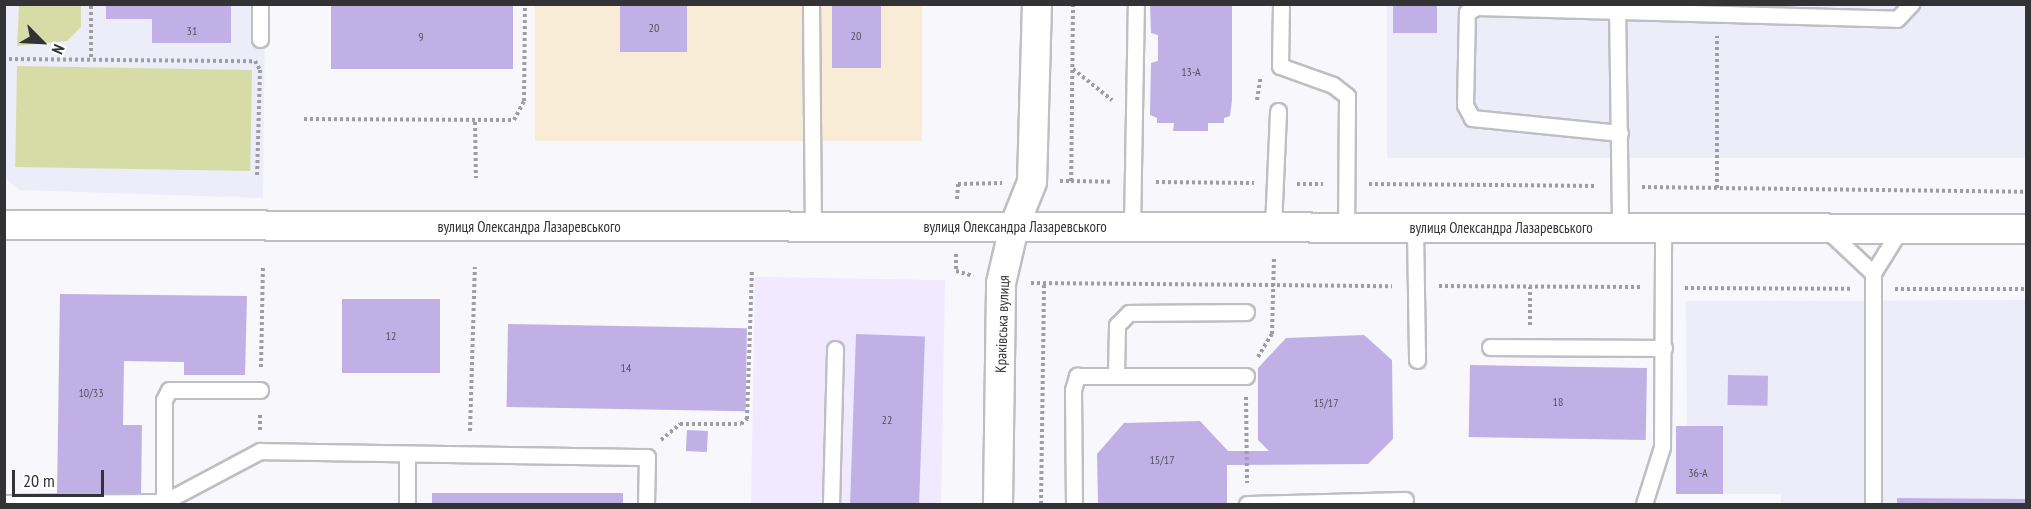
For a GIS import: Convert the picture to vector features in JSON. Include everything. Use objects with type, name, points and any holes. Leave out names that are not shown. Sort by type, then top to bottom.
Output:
[{"type":"street","name":"Краківська вулиця","points":[[998,504],[1001,283],[1014,227],[1032,182],[1037,4]]},
{"type":"street","name":"вулиця Олександра Лазаревського","points":[[4,225],[2026,229]]},
{"type":"lane","points":[[260,4],[260,39]]},
{"type":"lane","points":[[811,4],[813,227]]},
{"type":"lane","points":[[1132,227],[1136,4]]},
{"type":"lane","points":[[1281,4],[1280,66],[1333,85],[1347,96],[1346,227]]},
{"type":"lane","points":[[1620,133],[1480,121],[1467,112],[1465,105],[1465,18],[1471,8],[1617,7],[1897,19],[1911,4]]},
{"type":"lane","points":[[1617,7],[1620,228]]},
{"type":"lane","points":[[1273,227],[1278,111]]},
{"type":"lane","points":[[1415,228],[1417,360]]},
{"type":"lane","points":[[1644,504],[1662,447],[1663,228]]},
{"type":"lane","points":[[1873,504],[1873,273],[1901,228]]},
{"type":"lane","points":[[1825,229],[1873,273]]},
{"type":"lane","points":[[1116,374],[1117,325],[1129,313],[1246,312]]},
{"type":"lane","points":[[1490,347],[1664,348]]},
{"type":"lane","points":[[831,504],[835,349]]},
{"type":"lane","points":[[1074,504],[1074,381],[1086,374],[1246,376]]},
{"type":"lane","points":[[164,502],[164,400],[169,390],[260,390]]},
{"type":"lane","points":[[4,503],[164,502],[260,452],[647,457],[646,504]]},
{"type":"lane","points":[[407,454],[407,504]]},
{"type":"lane","points":[[1247,504],[1405,500]]},
{"type":"path","points":[[91,4],[91,57]]},
{"type":"path","points":[[304,119],[475,122],[514,120],[522,113],[525,4]]},
{"type":"path","points":[[1074,4],[1071,181],[2026,192]]},
{"type":"path","points":[[1717,13],[1717,188]]},
{"type":"path","points":[[9,59],[91,57],[255,61],[260,70],[258,175]]},
{"type":"path","points":[[1073,69],[1134,117]]},
{"type":"path","points":[[475,122],[476,178]]},
{"type":"path","points":[[260,452],[263,266]]},
{"type":"path","points":[[470,454],[475,267]]},
{"type":"path","points":[[647,457],[680,424],[741,424],[747,419],[752,269]]},
{"type":"path","points":[[1041,504],[1044,283],[2026,289]]},
{"type":"path","points":[[1530,286],[1530,347]]},
{"type":"shaded area","points":[[5,5],[265,5],[263,198],[19,190],[5,178]]},
{"type":"shaded area","points":[[535,5],[922,5],[922,141],[535,141]]},
{"type":"shaded area","points":[[1387,5],[2026,5],[2026,158],[1387,158]]},
{"type":"shaded area","points":[[755,277],[945,280],[941,504],[751,504]]},
{"type":"shaded area","points":[[2026,300],[2026,504],[1781,504],[1781,494],[1723,494],[1723,426],[1687,426],[1686,301]]},
{"type":"green space","points":[[19,5],[81,5],[81,27],[67,41],[17,46]]},
{"type":"green space","points":[[17,66],[252,70],[250,171],[15,167]]},
{"type":"building","points":[[106,4],[231,4],[231,43],[152,43],[152,19],[106,19]]},
{"type":"building","points":[[331,4],[513,4],[513,69],[331,69]]},
{"type":"building","points":[[620,4],[687,4],[687,52],[620,52]]},
{"type":"building","points":[[832,4],[881,4],[881,68],[832,68]]},
{"type":"building","points":[[1150,4],[1232,4],[1232,100],[1230,116],[1224,118],[1224,123],[1208,123],[1208,131],[1173,131],[1174,123],[1157,123],[1157,118],[1150,115],[1151,63],[1158,61],[1158,35],[1151,33]]},
{"type":"building","points":[[1393,4],[1437,4],[1437,33],[1393,33]]},
{"type":"building","points":[[60,294],[247,296],[245,375],[184,375],[184,362],[124,361],[123,425],[142,425],[141,497],[57,496]]},
{"type":"building","points":[[342,299],[440,299],[440,373],[342,373]]},
{"type":"building","points":[[508,324],[747,328],[746,411],[507,407]]},
{"type":"building","points":[[856,334],[925,336],[919,504],[850,504]]},
{"type":"building","points":[[1364,335],[1392,360],[1393,439],[1368,464],[1227,465],[1227,504],[1098,504],[1097,454],[1124,423],[1200,421],[1228,451],[1269,451],[1258,440],[1258,368],[1286,338]]},
{"type":"building","points":[[1470,365],[1647,368],[1646,440],[1469,437]]},
{"type":"building","points":[[1728,375],[1768,376],[1767,406],[1727,405]]},
{"type":"building","points":[[1676,426],[1723,426],[1723,494],[1676,494]]},
{"type":"building","points":[[687,430],[708,431],[707,452],[686,451]]},
{"type":"building","points":[[432,493],[623,493],[623,504],[432,504]]},
{"type":"building","points":[[1897,498],[2026,499],[2026,504],[1897,504]]}]
